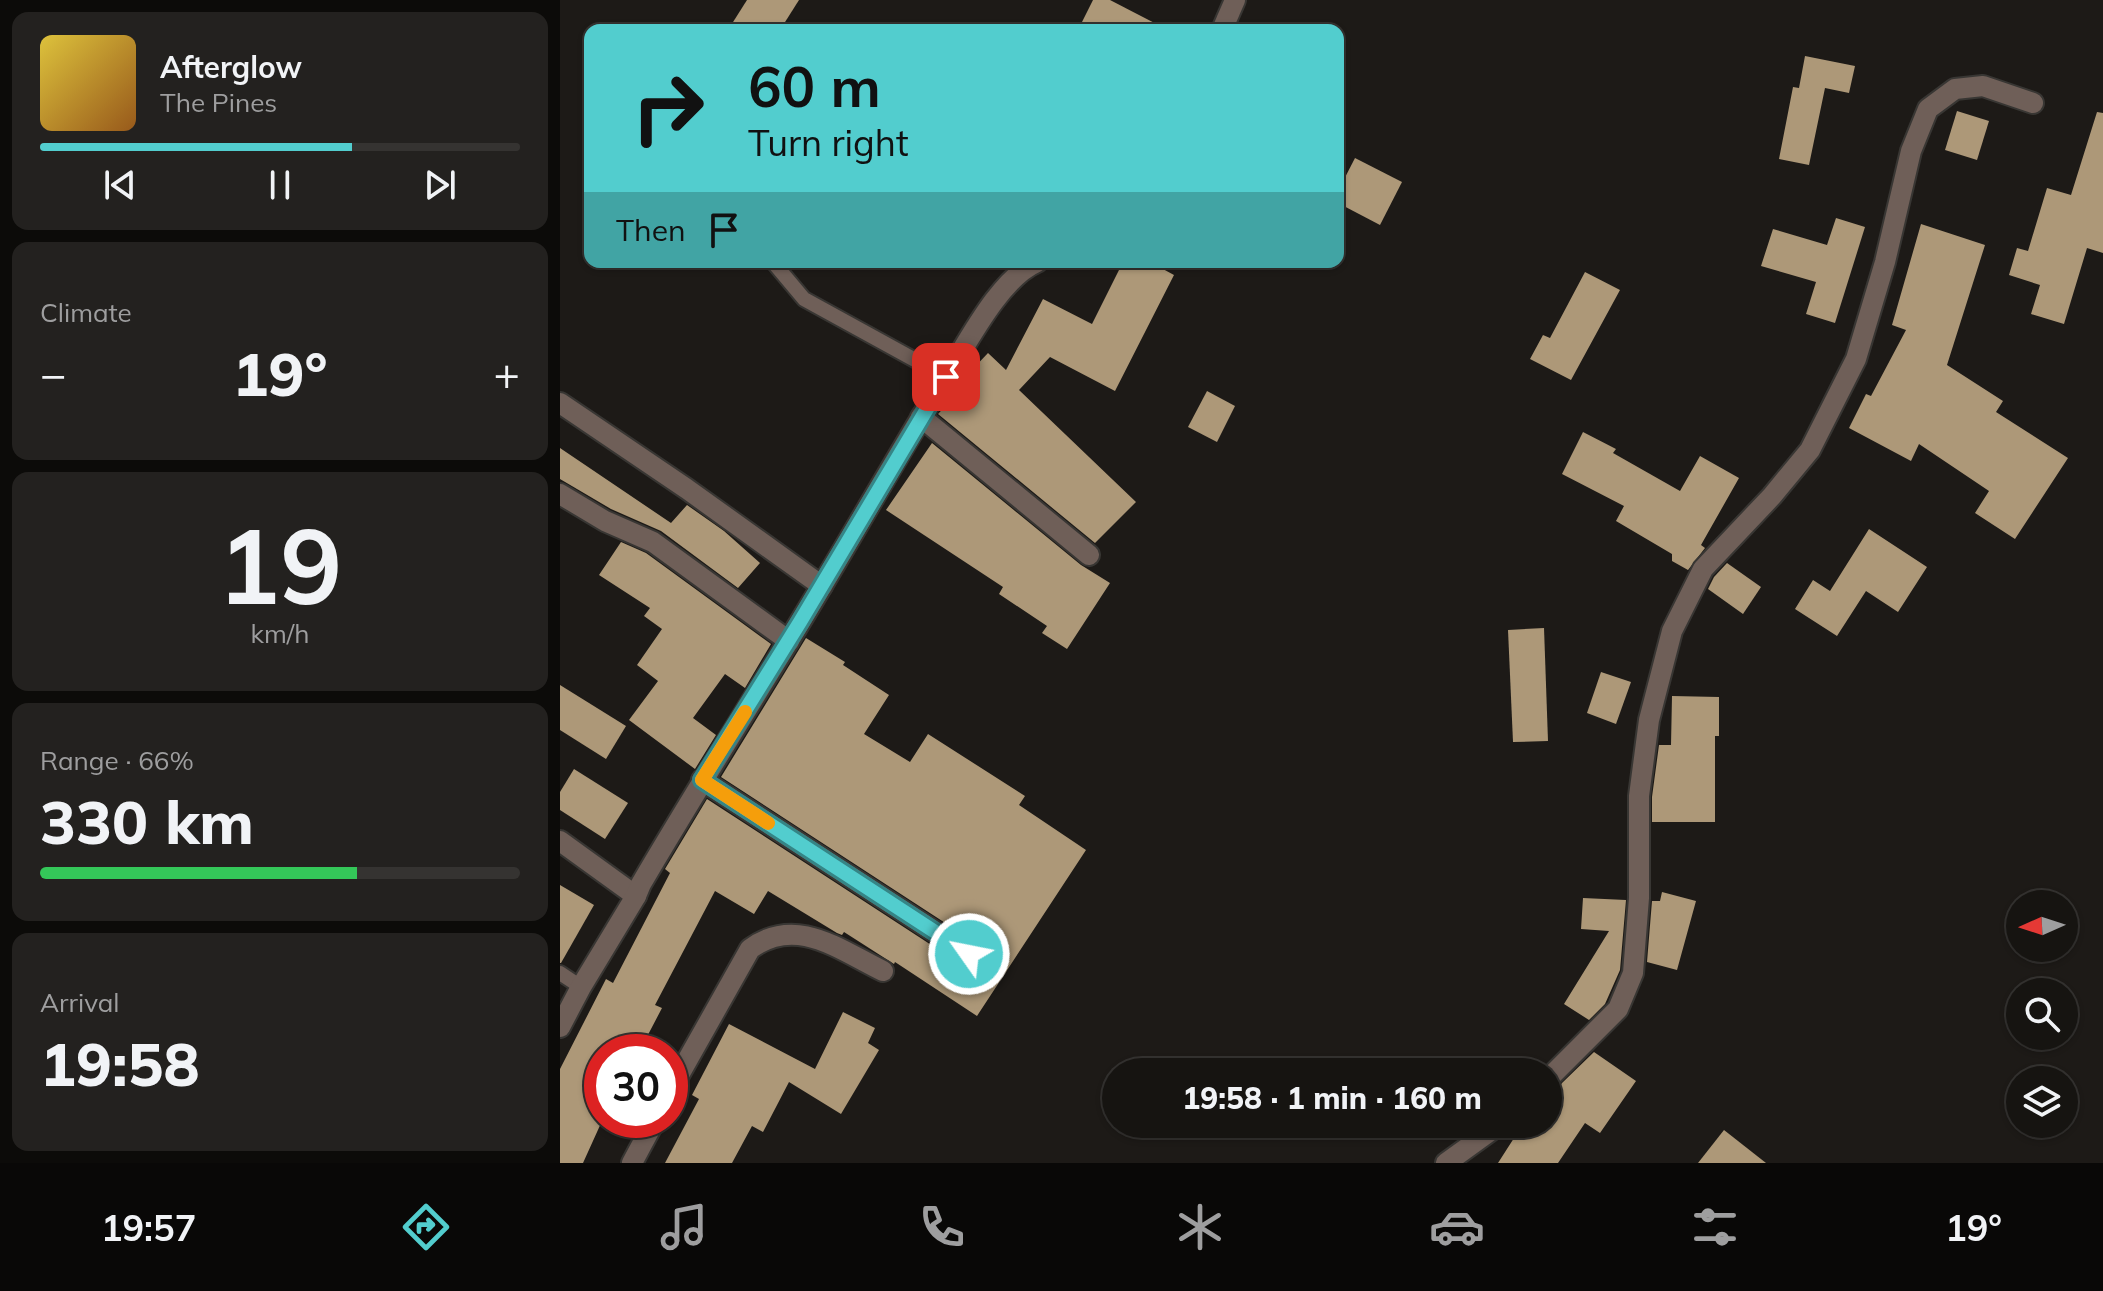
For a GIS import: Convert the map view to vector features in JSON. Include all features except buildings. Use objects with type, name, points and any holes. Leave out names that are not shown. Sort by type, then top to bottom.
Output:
[{"type":"street","points":[[1225,24],[1235,0]]},
{"type":"street","points":[[1562,1065],[1618,1009],[1633,973],[1639,898],[1639,796],[1649,720],[1672,631],[1703,569],[1772,496],[1810,450],[1856,359],[1885,262],[1911,151],[1928,109],[1955,89],[1983,86],[2033,103]]},
{"type":"street","points":[[560,1027],[702,780],[789,641],[921,417],[1003,291],[1026,268]]},
{"type":"street","points":[[560,403],[822,586]]},
{"type":"street","points":[[921,417],[1089,555]]},
{"type":"street","points":[[560,494],[605,521],[653,542],[789,641]]},
{"type":"street","points":[[702,780],[969,954]]},
{"type":"street","points":[[560,841],[636,896]]},
{"type":"street","points":[[688,1059],[750,949],[762,940],[785,933],[806,934],[883,971]]},
{"type":"street","points":[[632,1163],[645,1138]]},
{"type":"street","points":[[1446,1163],[1481,1138]]},
{"type":"lane","points":[[778,268],[804,299],[946,377]]},
{"type":"lane","points":[[560,973],[581,987]]},
{"type":"slow traffic","points":[[745,712],[702,780],[768,823]]},
{"type":"route","points":[[946,377],[702,780],[969,954]]}]
